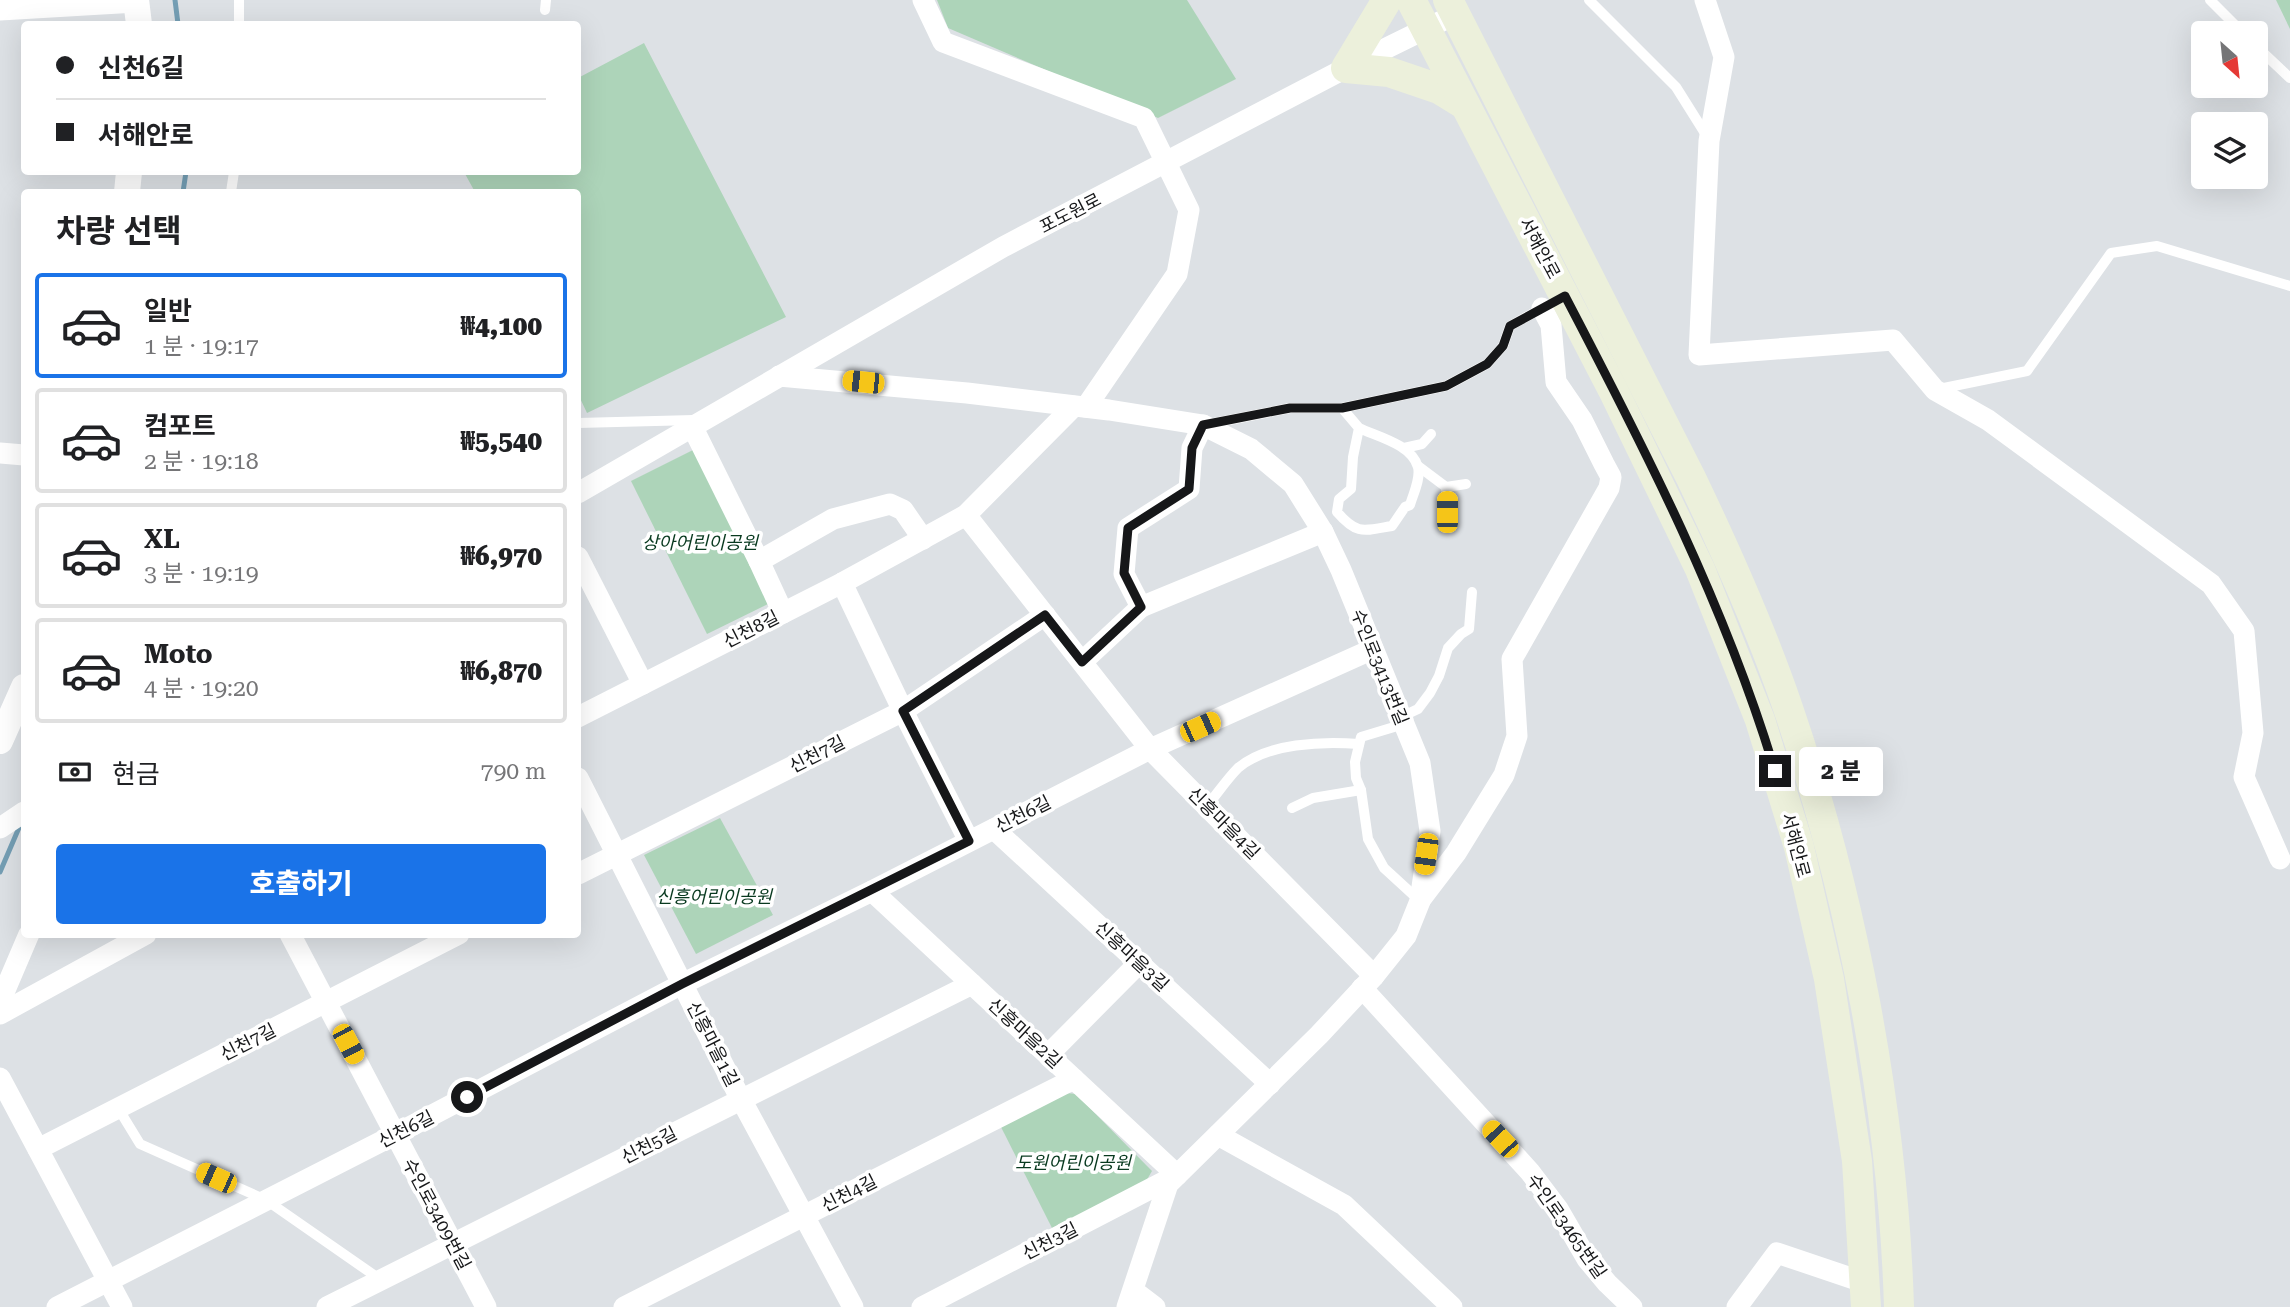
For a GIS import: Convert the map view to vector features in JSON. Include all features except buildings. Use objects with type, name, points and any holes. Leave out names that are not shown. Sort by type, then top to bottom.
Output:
[{"type":"main road","points":[[1387,0],[1346,68],[1389,72],[1439,89],[1465,105]]},
{"type":"main road","name":"서해안로","points":[[1410,0],[1465,105],[1553,302],[1613,390],[1700,569],[1760,720],[1798,847],[1829,979],[1857,1161],[1866,1295]]},
{"type":"main road","name":"서해안로","points":[[1452,7],[1691,478],[1732,565],[1788,708],[1834,861],[1876,1064],[1899,1307]]},
{"type":"street","name":"신천8길","points":[[581,715],[842,583],[966,515],[1080,406],[1177,274],[1189,210],[1144,118],[943,42],[923,0]]},
{"type":"street","points":[[1705,0],[1724,57],[1709,141],[1699,355],[1894,340],[1935,390],[1988,421],[2211,584],[2245,631],[2253,733],[2244,777],[2280,859]]},
{"type":"street","name":"포도원로","points":[[581,491],[1003,247],[1425,29],[1452,7]]},
{"type":"street","points":[[0,10],[137,9]]},
{"type":"street","points":[[1420,901],[1455,853],[1504,775],[1517,736],[1512,659],[1609,488],[1611,477],[1582,420],[1556,382],[1551,325],[1553,302]]},
{"type":"street","name":"수인로3413번길","points":[[779,376],[823,378],[1080,406],[1203,425],[1251,449],[1293,484],[1323,532],[1403,721],[1420,764],[1430,831],[1420,901],[1406,936],[1368,982],[1270,1084],[1168,1184],[1130,1299],[1154,1307]]},
{"type":"street","points":[[698,423],[783,613]]},
{"type":"street","points":[[1141,607],[1124,573],[1128,528],[1189,489],[1192,448],[1203,425]]},
{"type":"street","points":[[0,453],[21,455]]},
{"type":"street","points":[[759,561],[833,519],[890,504],[903,510],[923,539]]},
{"type":"street","name":"신흥마을4길","points":[[966,515],[1150,749],[1207,806],[1368,982]]},
{"type":"street","points":[[1082,662],[1141,607],[1323,532]]},
{"type":"street","points":[[581,563],[643,684]]},
{"type":"street","points":[[842,583],[969,841]]},
{"type":"street","name":"신천7길","points":[[581,872],[903,711],[1045,615]]},
{"type":"street","name":"신천6길","points":[[57,1307],[682,984],[872,891],[1150,749],[1373,649]]},
{"type":"street","points":[[0,741],[21,694]]},
{"type":"street","name":"신흥마을1길","points":[[581,784],[741,1099],[853,1307]]},
{"type":"street","points":[[0,828],[21,814]]},
{"type":"street","name":"신흥마을3길","points":[[994,829],[1270,1084]]},
{"type":"street","name":"신흥마을2길","points":[[872,891],[1177,1175]]},
{"type":"street","points":[[0,1002],[27,938]]},
{"type":"street","points":[[0,1014],[139,938]]},
{"type":"street","name":"수인로3409번길","points":[[292,938],[486,1307]]},
{"type":"street","name":"신천7길","points":[[38,1149],[451,938]]},
{"type":"street","points":[[1048,1055],[1139,962]]},
{"type":"street","name":"수인로3465번길","points":[[1368,982],[1530,1172],[1558,1209],[1587,1259],[1606,1283],[1632,1307]]},
{"type":"street","name":"신천5길","points":[[327,1307],[972,984]]},
{"type":"street","points":[[0,1078],[122,1307]]},
{"type":"street","name":"신천4길","points":[[624,1307],[1074,1079]]},
{"type":"street","points":[[1218,1135],[1344,1205],[1452,1307]]},
{"type":"street","name":"신천3길","points":[[922,1307],[1177,1175]]},
{"type":"street","points":[[1737,1307],[1777,1254],[1866,1295]]},
{"type":"lane","points":[[239,0],[239,21]]},
{"type":"lane","points":[[1589,0],[1676,87],[1709,141]]},
{"type":"lane","points":[[2210,0],[2231,21]]},
{"type":"lane","points":[[2268,57],[2290,78]]},
{"type":"lane","points":[[1935,390],[2027,371],[2111,253],[2157,246],[2290,286]]},
{"type":"lane","points":[[1203,425],[1290,408],[1342,408],[1446,386],[1487,364],[1503,346],[1510,326],[1553,302]]},
{"type":"lane","points":[[1342,408],[1359,428],[1404,448],[1418,466],[1446,486],[1466,484]]},
{"type":"lane","points":[[581,423],[698,423]]},
{"type":"lane","points":[[1359,428],[1353,457],[1351,489],[1339,499],[1337,512],[1351,527],[1367,531],[1392,526],[1405,507],[1410,505],[1418,480],[1418,466]]},
{"type":"lane","points":[[1404,448],[1422,444],[1431,434]]},
{"type":"lane","points":[[1446,486],[1447,512]]},
{"type":"lane","points":[[1420,901],[1384,868],[1368,839],[1355,762],[1361,737],[1403,721],[1418,709],[1430,693],[1448,648],[1469,629],[1472,592]]},
{"type":"lane","points":[[1207,806],[1239,768],[1271,751],[1335,742],[1359,744]]},
{"type":"lane","points":[[1292,808],[1313,798],[1361,790]]},
{"type":"lane","points":[[118,1108],[140,1144],[266,1200],[381,1280]]},
{"type":"green space","points":[[937,0],[1187,0],[1236,79],[1158,118],[948,28]]},
{"type":"green space","points":[[2276,0],[2290,0],[2290,29]]},
{"type":"green space","points":[[644,43],[786,317],[587,413],[581,400],[581,189],[473,189],[466,175],[581,175],[581,76]]},
{"type":"green space","name":"상아어린이공원","points":[[693,450],[770,603],[707,634],[631,481]]},
{"type":"green space","name":"신흥어린이공원","points":[[720,818],[773,915],[696,954],[644,855]]},
{"type":"green space","name":"도원어린이공원","points":[[1057,1092],[1076,1094],[1152,1171],[1145,1183],[1052,1228],[1000,1125]]},
{"type":"waterway","points":[[175,0],[178,21]]},
{"type":"waterway","points":[[183,189],[186,175]]},
{"type":"waterway","points":[[0,872],[21,823]]},
{"type":"route","points":[[467,1097],[682,984],[969,841],[903,711],[1045,615],[1082,662],[1141,607],[1124,573],[1128,528],[1189,489],[1192,448],[1203,425],[1290,408],[1342,408],[1386,401],[1446,386],[1487,364],[1503,346],[1510,326],[1565,296],[1700,569],[1760,720],[1775,771]]}]
